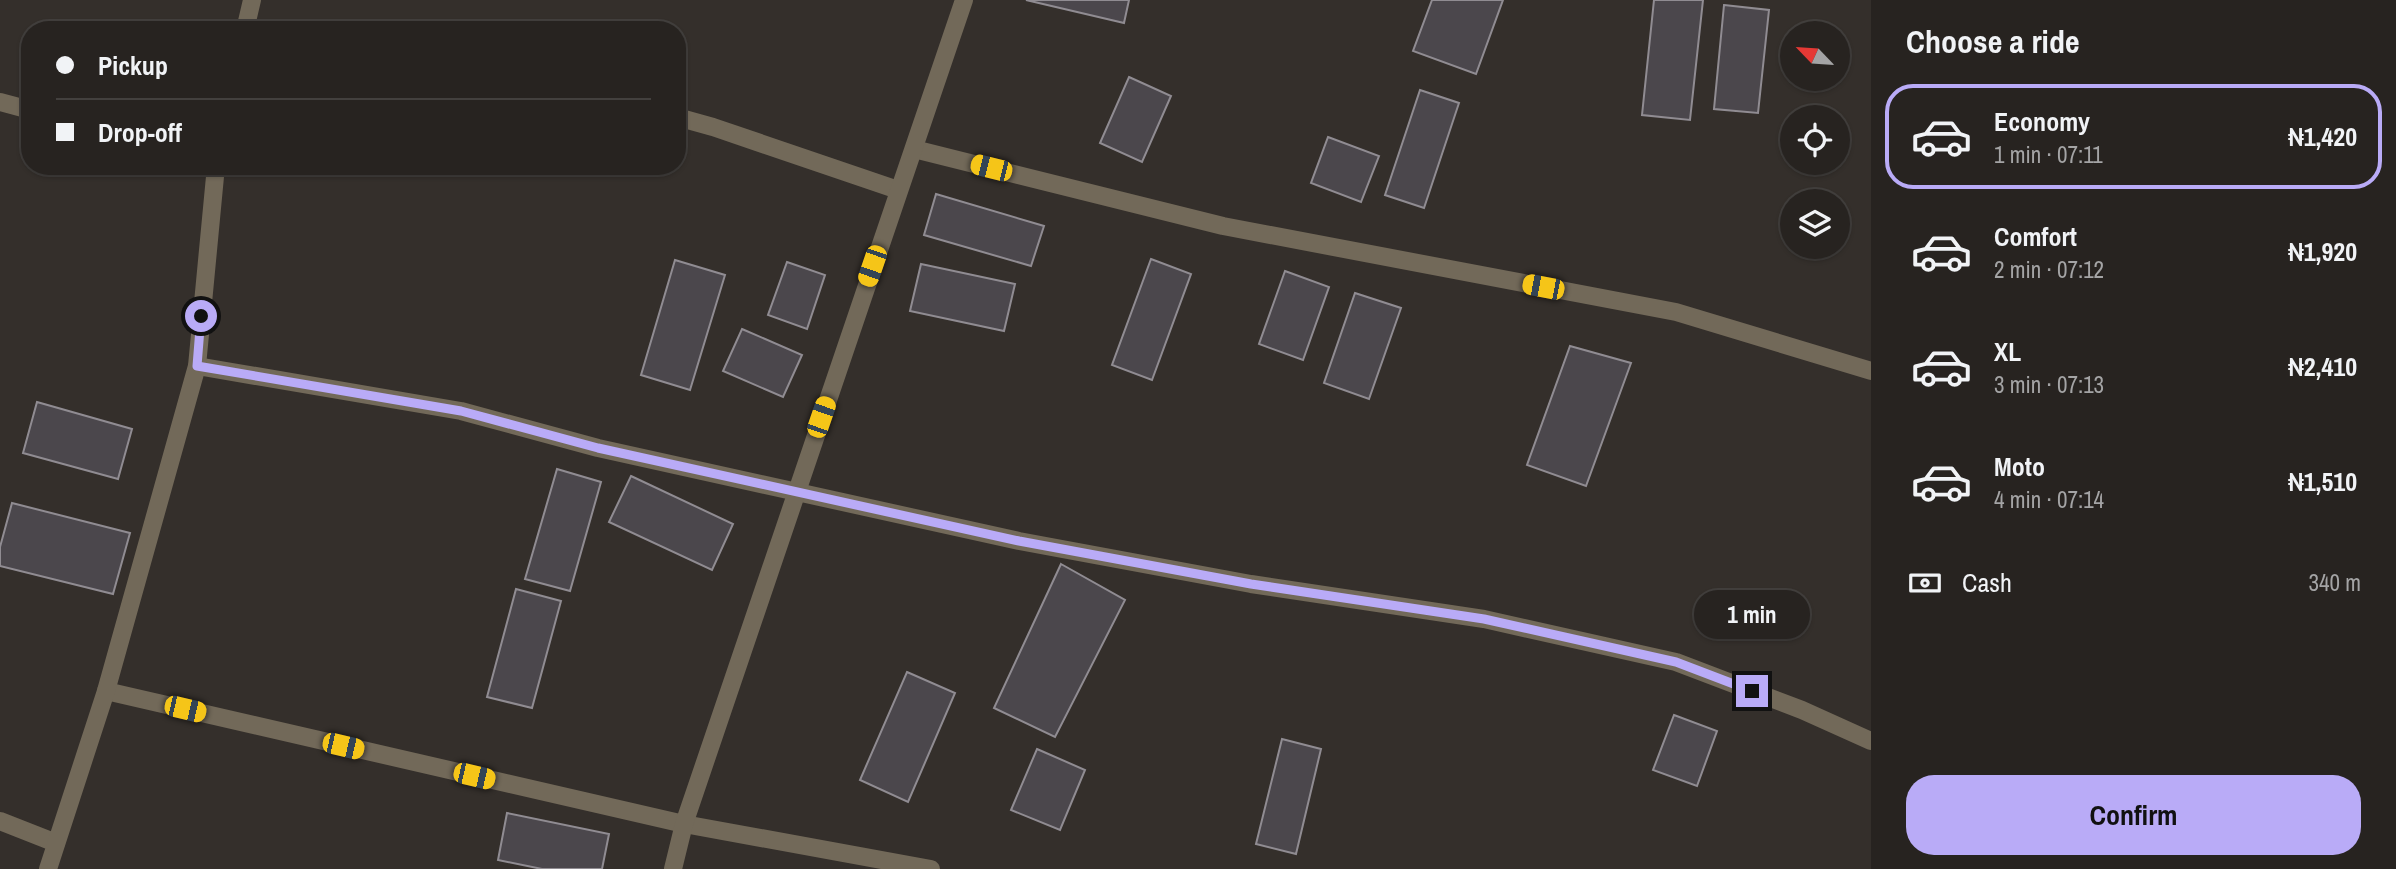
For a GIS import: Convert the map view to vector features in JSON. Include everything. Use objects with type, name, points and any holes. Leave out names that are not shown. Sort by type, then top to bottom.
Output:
[{"type":"street","points":[[247,21],[251,0]]},
{"type":"street","points":[[673,869],[684,824],[964,0]]},
{"type":"street","points":[[0,102],[21,108]]},
{"type":"street","points":[[686,120],[898,190]]},
{"type":"street","points":[[914,149],[1223,226],[1676,312],[1871,371]]},
{"type":"street","points":[[48,869],[106,691],[197,366],[215,175]]},
{"type":"street","points":[[197,366],[461,411],[598,448],[1019,541],[1251,584],[1484,619],[1676,662],[1802,710],[1871,741]]},
{"type":"street","points":[[106,691],[684,824],[931,869]]},
{"type":"street","points":[[0,821],[56,843]]},
{"type":"building","points":[[1026,0],[1129,0],[1124,23]]},
{"type":"building","points":[[1432,0],[1503,0],[1476,74],[1413,51]]},
{"type":"building","points":[[1654,0],[1703,0],[1690,120],[1642,115]]},
{"type":"building","points":[[1724,5],[1769,10],[1758,113],[1714,109]]},
{"type":"building","points":[[1129,77],[1171,96],[1142,162],[1100,143]]},
{"type":"building","points":[[1420,90],[1459,103],[1424,208],[1385,195]]},
{"type":"building","points":[[1328,137],[1379,156],[1361,202],[1311,183]]},
{"type":"building","points":[[936,194],[1044,226],[1031,266],[924,235]]},
{"type":"building","points":[[1151,259],[1191,274],[1152,380],[1112,365]]},
{"type":"building","points":[[675,260],[725,275],[690,390],[641,375]]},
{"type":"building","points":[[787,262],[825,275],[807,329],[768,315]]},
{"type":"building","points":[[921,264],[1015,284],[1004,331],[910,311]]},
{"type":"building","points":[[1285,271],[1329,287],[1303,360],[1259,344]]},
{"type":"building","points":[[1355,293],[1401,308],[1369,399],[1324,383]]},
{"type":"building","points":[[742,329],[802,355],[783,397],[723,371]]},
{"type":"building","points":[[1570,346],[1631,363],[1586,486],[1527,465]]},
{"type":"building","points":[[37,402],[132,429],[118,479],[23,453]]},
{"type":"building","points":[[557,469],[601,482],[570,591],[525,579]]},
{"type":"building","points":[[631,476],[733,524],[712,570],[609,522]]},
{"type":"building","points":[[12,503],[130,533],[113,594],[0,566],[0,547]]},
{"type":"building","points":[[1061,564],[1125,600],[1055,737],[994,708]]},
{"type":"building","points":[[516,589],[561,601],[532,708],[487,697]]},
{"type":"building","points":[[907,672],[955,693],[908,802],[860,780]]},
{"type":"building","points":[[1674,715],[1717,731],[1697,786],[1653,770]]},
{"type":"building","points":[[1282,739],[1321,749],[1296,854],[1256,844]]},
{"type":"building","points":[[1037,749],[1085,770],[1060,830],[1011,810]]},
{"type":"building","points":[[507,813],[609,834],[602,869],[542,869],[498,860]]},
{"type":"route","points":[[201,316],[197,366],[461,411],[598,448],[1019,541],[1251,584],[1484,619],[1676,662],[1752,691]]}]
